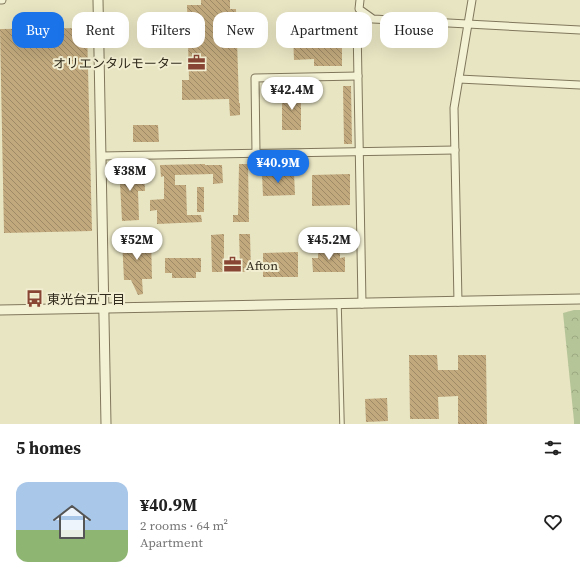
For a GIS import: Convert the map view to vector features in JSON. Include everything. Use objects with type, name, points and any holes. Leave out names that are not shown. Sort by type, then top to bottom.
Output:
[{"type":"street","points":[[98,0],[106,424]]},
{"type":"street","points":[[360,0],[359,9],[373,19],[580,30]]},
{"type":"street","points":[[458,302],[454,108],[472,0]]},
{"type":"street","points":[[357,48],[362,304]]},
{"type":"street","points":[[256,153],[254,78],[358,76]]},
{"type":"street","points":[[459,79],[580,86]]},
{"type":"street","points":[[101,156],[456,150]]},
{"type":"street","points":[[0,310],[580,299]]},
{"type":"lane","points":[[339,304],[342,424]]},
{"type":"green space","points":[[580,310],[580,424],[574,424],[563,313]]},
{"type":"building","points":[[201,0],[230,0],[230,9],[236,9],[236,12],[213,12],[213,48],[237,48],[240,115],[230,116],[229,99],[182,100],[182,80],[189,80],[188,48],[205,48],[205,12],[187,12],[187,5],[201,5]]},
{"type":"building","points":[[64,28],[72,28],[72,48],[87,48],[92,231],[4,233],[0,29],[12,29],[12,48],[64,48]]},
{"type":"building","points":[[294,48],[342,48],[342,66],[314,66],[314,59],[294,60]]},
{"type":"building","points":[[343,86],[351,86],[352,144],[344,144]]},
{"type":"building","points":[[282,92],[301,92],[301,130],[282,130]]},
{"type":"building","points":[[133,125],[158,125],[159,142],[133,142]]},
{"type":"building","points":[[239,164],[248,164],[249,222],[233,222],[233,215],[238,215]]},
{"type":"building","points":[[160,165],[222,165],[223,183],[213,184],[213,174],[175,175],[175,185],[186,185],[187,215],[201,215],[202,222],[157,224],[157,210],[150,211],[150,200],[164,199],[164,176],[161,177]]},
{"type":"building","points":[[144,170],[145,191],[138,191],[139,220],[122,221],[120,183],[112,183],[111,171]]},
{"type":"building","points":[[294,173],[295,195],[263,196],[262,174]]},
{"type":"building","points":[[350,174],[350,205],[312,206],[312,175]]},
{"type":"building","points":[[197,187],[204,187],[204,212],[197,212]]},
{"type":"building","points":[[224,234],[224,263],[240,263],[239,234],[250,234],[251,272],[212,272],[211,235]]},
{"type":"building","points":[[151,238],[152,279],[142,279],[143,294],[138,295],[131,280],[124,280],[122,239]]},
{"type":"building","points":[[318,248],[340,248],[340,258],[345,257],[345,272],[313,272],[312,258],[318,258]]},
{"type":"building","points":[[298,252],[298,277],[263,277],[263,253]]},
{"type":"building","points":[[165,258],[201,258],[201,272],[196,272],[196,278],[172,278],[172,273],[165,273]]},
{"type":"building","points":[[409,355],[437,355],[438,370],[458,370],[458,355],[486,355],[487,424],[458,424],[458,396],[438,397],[439,419],[410,419]]},
{"type":"building","points":[[387,398],[388,421],[366,422],[365,399]]},
{"type":"place","name":"オリエンタルモーター","points":[[196,63]]},
{"type":"place","name":"Afton","points":[[233,265]]},
{"type":"place","name":"東光台五丁目","points":[[34,299]]}]
